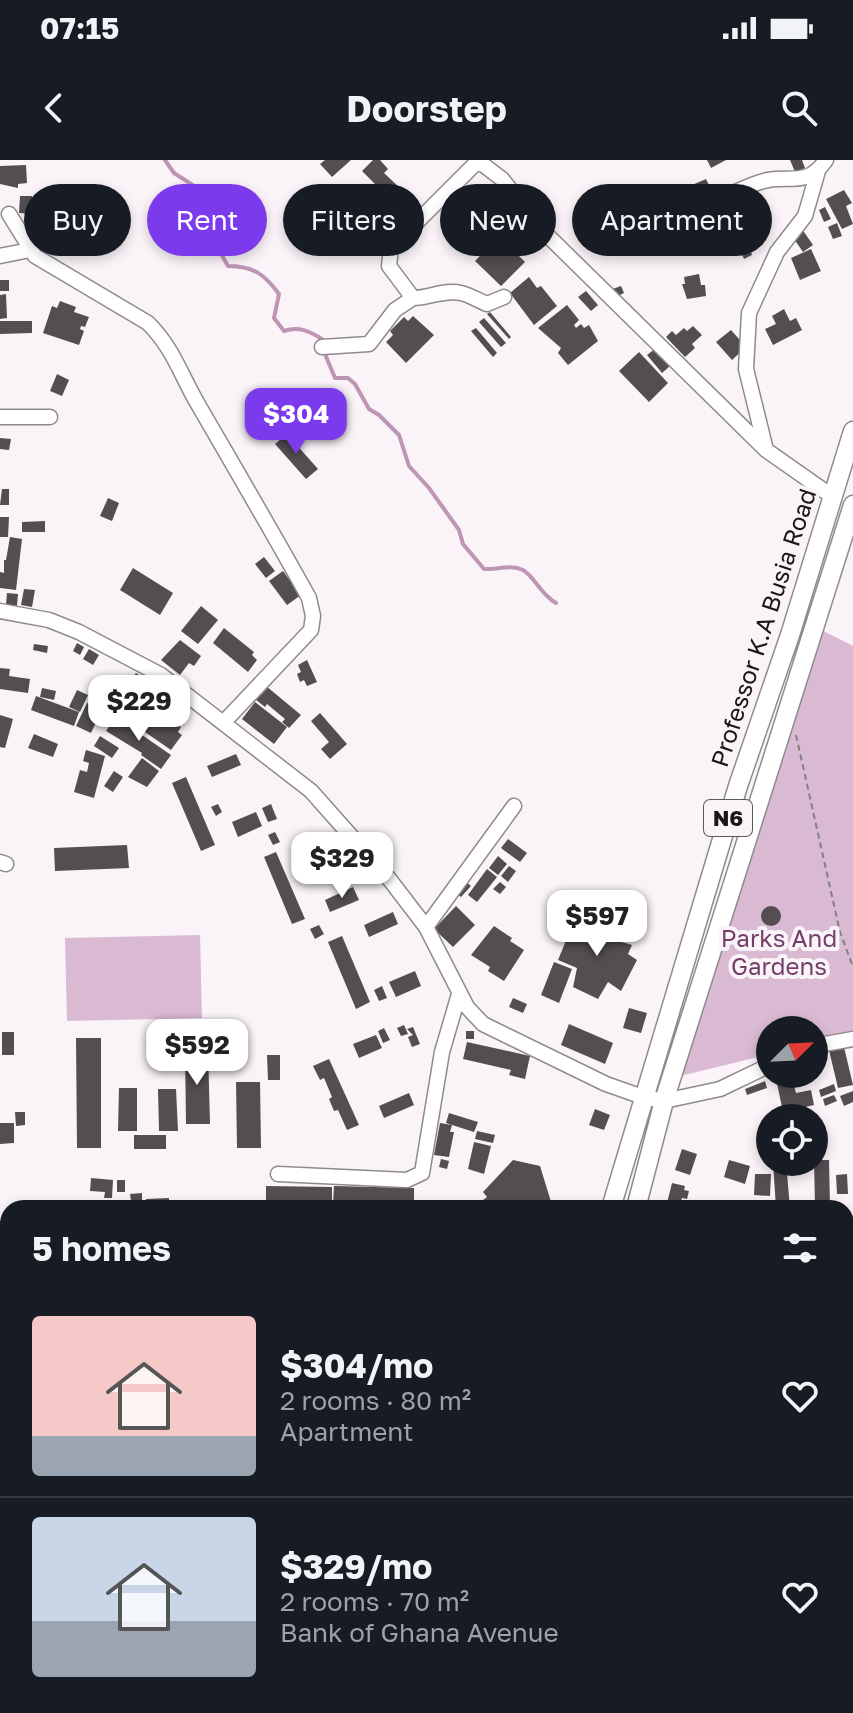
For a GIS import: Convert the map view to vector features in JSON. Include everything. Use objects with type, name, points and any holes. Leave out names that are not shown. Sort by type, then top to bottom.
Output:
[{"type":"main road","name":"Professor K.A Busia Road","points":[[613,1200],[738,786],[790,635],[853,431]]},
{"type":"main road","name":"Professor K.A Busia Road","points":[[638,1200],[664,1101],[853,505]]},
{"type":"street","points":[[413,298],[389,266],[391,248],[477,161],[502,179],[542,230],[766,450],[833,497]]},
{"type":"street","points":[[766,450],[746,369],[749,313],[777,252],[805,216],[822,165]]},
{"type":"street","points":[[756,184],[766,180],[797,181],[822,165]]},
{"type":"street","points":[[9,214],[24,240]]},
{"type":"street","points":[[0,256],[24,251]]},
{"type":"street","points":[[37,256],[148,323],[162,336],[194,399],[309,598],[313,616],[311,630],[224,722]]},
{"type":"street","points":[[322,347],[369,344],[395,310],[413,298],[426,298],[444,292],[461,293],[487,304],[504,297]]},
{"type":"street","points":[[0,417],[50,417]]},
{"type":"street","points":[[0,611],[49,620],[103,643],[161,675],[311,791],[390,880],[426,927],[459,994],[483,1024],[585,1075],[643,1097],[664,1101],[720,1089],[756,1072]]},
{"type":"street","points":[[426,927],[514,806]]},
{"type":"street","points":[[278,1174],[407,1180],[422,1173],[442,1052],[459,994]]},
{"type":"street","points":[[828,1043],[853,1039]]},
{"type":"path","points":[[790,708],[840,932],[853,967]]},
{"type":"green space","name":"Parks And Gardens","points":[[806,622],[853,646],[853,1036],[828,1041],[828,1016],[756,1016],[756,1057],[660,1081]]},
{"type":"green space","points":[[200,935],[202,1018],[67,1021],[65,938]]},
{"type":"building","points":[[325,160],[351,160],[332,177],[320,164]]},
{"type":"building","points":[[373,160],[380,160],[388,169],[384,173],[396,184],[375,184],[362,171]]},
{"type":"building","points":[[707,160],[726,160],[711,168]]},
{"type":"building","points":[[790,160],[802,160],[805,168],[795,172]]},
{"type":"building","points":[[26,165],[27,183],[18,184],[18,188],[0,184],[0,166]]},
{"type":"building","points":[[844,190],[852,203],[846,206],[853,224],[842,229],[826,199]]},
{"type":"building","points":[[20,196],[24,196],[24,213],[19,213]]},
{"type":"building","points":[[825,207],[831,219],[824,222],[819,210]]},
{"type":"building","points":[[837,223],[842,236],[833,239],[828,227]]},
{"type":"building","points":[[802,229],[813,245],[803,252],[792,236]]},
{"type":"building","points":[[811,249],[821,271],[800,280],[791,258]]},
{"type":"building","points":[[480,256],[519,256],[525,262],[501,286],[475,261]]},
{"type":"building","points":[[699,274],[706,296],[687,299],[682,284],[685,284],[684,277]]},
{"type":"building","points":[[529,277],[557,306],[534,325],[510,293]]},
{"type":"building","points":[[0,280],[9,280],[9,291],[0,291]]},
{"type":"building","points":[[621,286],[624,293],[614,298],[610,290]]},
{"type":"building","points":[[586,291],[598,305],[591,311],[578,297]]},
{"type":"building","points":[[6,294],[7,318],[0,319],[0,295]]},
{"type":"building","points":[[60,301],[76,307],[74,312],[89,317],[85,327],[81,326],[80,329],[84,331],[79,345],[43,333],[52,306],[57,308]]},
{"type":"building","points":[[567,305],[579,320],[574,325],[576,328],[581,324],[584,328],[589,325],[598,341],[568,365],[558,353],[561,348],[538,328]]},
{"type":"building","points":[[784,309],[790,321],[796,318],[802,330],[773,345],[765,329],[776,324],[772,316]]},
{"type":"building","points":[[490,312],[511,337],[509,339],[487,314]]},
{"type":"building","points":[[413,316],[434,335],[406,363],[386,342],[393,335],[390,331],[404,317],[408,321]]},
{"type":"building","points":[[484,318],[506,343],[501,347],[479,322]]},
{"type":"building","points":[[0,321],[32,321],[32,333],[0,334]]},
{"type":"building","points":[[693,326],[702,335],[692,344],[695,348],[685,357],[666,337],[672,331],[676,335],[684,328],[687,331]]},
{"type":"building","points":[[476,328],[497,353],[493,357],[471,331]]},
{"type":"building","points":[[731,330],[746,347],[732,360],[716,342]]},
{"type":"building","points":[[656,348],[670,366],[662,373],[647,355]]},
{"type":"building","points":[[639,352],[668,383],[649,402],[619,371]]},
{"type":"building","points":[[57,374],[69,380],[62,396],[50,391]]},
{"type":"building","points":[[287,434],[318,469],[306,479],[275,444]]},
{"type":"building","points":[[0,438],[11,439],[9,450],[0,449]]},
{"type":"building","points":[[2,489],[9,489],[9,505],[0,505]]},
{"type":"building","points":[[108,498],[119,503],[112,521],[100,516]]},
{"type":"building","points":[[0,517],[9,517],[8,537],[0,537]]},
{"type":"building","points":[[45,521],[45,532],[22,532],[22,522]]},
{"type":"building","points":[[10,537],[22,539],[16,590],[0,588],[0,572],[4,573]]},
{"type":"building","points":[[264,557],[275,571],[266,578],[255,564]]},
{"type":"building","points":[[133,568],[173,593],[160,615],[120,590]]},
{"type":"building","points":[[283,571],[301,595],[287,605],[269,581]]},
{"type":"building","points":[[24,589],[35,590],[32,607],[21,605]]},
{"type":"building","points":[[7,593],[18,594],[17,606],[6,604]]},
{"type":"building","points":[[201,606],[218,620],[198,644],[181,631]]},
{"type":"building","points":[[224,628],[254,652],[252,655],[257,660],[248,672],[213,643]]},
{"type":"building","points":[[180,640],[201,656],[194,666],[189,663],[180,675],[161,660]]},
{"type":"building","points":[[77,643],[84,647],[80,655],[73,651]]},
{"type":"building","points":[[34,644],[48,646],[47,653],[33,650]]},
{"type":"building","points":[[89,649],[99,655],[93,665],[83,659]]},
{"type":"building","points":[[307,660],[317,682],[307,686],[304,680],[300,682],[297,674],[301,672],[298,665]]},
{"type":"building","points":[[0,668],[10,669],[9,676],[30,679],[28,693],[0,689]]},
{"type":"building","points":[[136,673],[145,679],[135,694],[126,688]]},
{"type":"building","points":[[266,686],[301,715],[289,728],[282,722],[285,719],[267,704],[265,707],[255,699]]},
{"type":"building","points":[[42,688],[56,691],[54,700],[40,697]]},
{"type":"building","points":[[77,690],[88,695],[80,712],[69,707]]},
{"type":"building","points":[[124,693],[132,699],[120,716],[112,710]]},
{"type":"building","points":[[36,696],[79,712],[74,726],[31,710]]},
{"type":"building","points":[[255,702],[287,727],[274,744],[242,719]]},
{"type":"building","points":[[87,703],[102,710],[91,733],[76,726]]},
{"type":"building","points":[[139,706],[164,723],[167,718],[181,727],[178,732],[182,735],[171,750],[129,721]]},
{"type":"building","points":[[320,713],[347,744],[330,759],[321,749],[329,742],[311,721]]},
{"type":"building","points":[[0,715],[13,719],[5,748],[0,747]]},
{"type":"building","points":[[116,717],[171,755],[161,769],[106,731]]},
{"type":"building","points":[[34,734],[58,744],[53,757],[28,748]]},
{"type":"building","points":[[100,736],[119,748],[112,758],[94,746]]},
{"type":"building","points":[[86,750],[105,756],[94,798],[74,792],[80,770],[87,772],[89,763],[83,761]]},
{"type":"building","points":[[236,754],[241,765],[212,777],[207,766]]},
{"type":"building","points":[[142,758],[159,771],[147,787],[128,777]]},
{"type":"building","points":[[114,771],[123,777],[113,792],[104,786]]},
{"type":"building","points":[[186,777],[215,845],[201,851],[172,783]]},
{"type":"building","points":[[218,804],[222,812],[216,816],[211,807]]},
{"type":"building","points":[[271,804],[277,819],[268,822],[262,808]]},
{"type":"building","points":[[256,812],[262,826],[238,837],[232,822]]},
{"type":"building","points":[[275,832],[280,842],[273,845],[268,835]]},
{"type":"building","points":[[508,839],[527,853],[520,862],[501,848]]},
{"type":"building","points":[[127,845],[129,868],[55,871],[54,848]]},
{"type":"building","points":[[276,852],[305,919],[292,924],[264,857]]},
{"type":"building","points":[[498,856],[507,864],[498,875],[489,868]]},
{"type":"building","points":[[509,866],[516,871],[508,882],[501,876]]},
{"type":"building","points":[[487,869],[497,877],[477,902],[468,895]]},
{"type":"building","points":[[465,881],[471,886],[461,897],[455,893]]},
{"type":"building","points":[[500,882],[506,887],[500,894],[493,889]]},
{"type":"building","points":[[353,887],[359,900],[330,912],[325,900]]},
{"type":"building","points":[[456,906],[475,925],[453,947],[434,929]]},
{"type":"building","points":[[771,906],[778,909],[781,916],[778,923],[771,926],[764,923],[761,916],[764,909]]},
{"type":"building","points":[[393,912],[398,924],[369,937],[364,925]]},
{"type":"building","points":[[594,919],[622,932],[618,941],[632,945],[628,954],[637,960],[621,991],[608,982],[598,999],[573,987],[577,968],[558,960],[574,921],[592,929]]},
{"type":"building","points":[[319,925],[324,934],[315,939],[310,929]]},
{"type":"building","points":[[494,926],[524,950],[504,981],[471,955]]},
{"type":"building","points":[[342,936],[370,1002],[356,1009],[328,942]]},
{"type":"building","points":[[554,962],[572,969],[559,1003],[541,995]]},
{"type":"building","points":[[415,971],[421,986],[396,997],[389,982]]},
{"type":"building","points":[[382,986],[387,998],[379,1001],[374,990]]},
{"type":"building","points":[[513,998],[527,1004],[523,1013],[509,1007]]},
{"type":"building","points":[[629,1008],[647,1013],[641,1033],[623,1028]]},
{"type":"building","points":[[569,1024],[613,1043],[605,1064],[561,1045]]},
{"type":"building","points":[[404,1025],[408,1034],[401,1036],[397,1028]]},
{"type":"building","points":[[413,1027],[420,1044],[412,1047],[408,1037],[413,1035],[407,1029]]},
{"type":"building","points":[[384,1028],[390,1040],[383,1043],[378,1031]]},
{"type":"building","points":[[466,1031],[474,1031],[474,1039],[466,1039]]},
{"type":"building","points":[[2,1032],[14,1032],[14,1055],[2,1055]]},
{"type":"building","points":[[376,1035],[382,1048],[359,1058],[353,1044]]},
{"type":"building","points":[[76,1038],[101,1038],[101,1148],[77,1148]]},
{"type":"building","points":[[467,1042],[530,1056],[525,1079],[509,1075],[511,1070],[463,1059]]},
{"type":"building","points":[[844,1047],[853,1085],[838,1088],[829,1050]]},
{"type":"building","points":[[185,1049],[208,1049],[210,1124],[186,1124]]},
{"type":"building","points":[[267,1055],[280,1055],[280,1080],[268,1080]]},
{"type":"building","points":[[329,1059],[359,1125],[347,1130],[338,1110],[334,1111],[324,1078],[320,1080],[313,1066]]},
{"type":"building","points":[[236,1082],[260,1082],[261,1148],[237,1148]]},
{"type":"building","points":[[834,1084],[836,1091],[821,1097],[819,1090]]},
{"type":"building","points":[[756,1085],[756,1088],[767,1088],[747,1095],[745,1089]]},
{"type":"building","points":[[119,1088],[137,1088],[137,1131],[118,1131]]},
{"type":"building","points":[[778,1088],[795,1088],[796,1093],[811,1090],[814,1104],[781,1104]]},
{"type":"building","points":[[158,1089],[176,1089],[178,1131],[159,1131]]},
{"type":"building","points":[[853,1091],[853,1102],[844,1106],[840,1096]]},
{"type":"building","points":[[409,1093],[414,1105],[384,1118],[379,1106]]},
{"type":"building","points":[[834,1095],[837,1101],[828,1105],[823,1099]]},
{"type":"building","points":[[595,1109],[610,1115],[604,1130],[589,1125]]},
{"type":"building","points":[[15,1112],[25,1112],[25,1125],[16,1126]]},
{"type":"building","points":[[449,1113],[478,1122],[474,1132],[446,1123]]},
{"type":"building","points":[[0,1123],[14,1123],[14,1143],[0,1144]]},
{"type":"building","points":[[440,1123],[452,1125],[450,1132],[454,1132],[449,1157],[434,1155]]},
{"type":"building","points":[[477,1131],[495,1135],[493,1143],[475,1139]]},
{"type":"building","points":[[134,1135],[166,1135],[166,1149],[134,1149]]},
{"type":"building","points":[[474,1142],[491,1146],[484,1174],[468,1169]]},
{"type":"building","points":[[682,1149],[697,1154],[690,1175],[675,1170]]},
{"type":"building","points":[[441,1159],[449,1161],[447,1169],[439,1167]]},
{"type":"building","points":[[513,1160],[540,1166],[550,1200],[483,1200],[487,1197],[483,1192]]},
{"type":"building","points":[[729,1160],[750,1166],[745,1184],[724,1177]]},
{"type":"building","points":[[828,1160],[829,1160],[830,1200],[815,1200],[814,1176],[828,1176]]},
{"type":"building","points":[[755,1174],[771,1176],[770,1196],[754,1195]]},
{"type":"building","points":[[847,1174],[848,1194],[837,1194],[836,1175]]},
{"type":"building","points":[[774,1176],[787,1176],[789,1200],[775,1200]]},
{"type":"building","points":[[91,1178],[113,1180],[112,1198],[104,1198],[105,1192],[90,1191]]},
{"type":"building","points":[[117,1180],[125,1180],[125,1192],[117,1192]]},
{"type":"building","points":[[672,1183],[685,1186],[684,1190],[689,1191],[687,1199],[668,1200]]},
{"type":"building","points":[[266,1186],[332,1187],[332,1200],[266,1200]]},
{"type":"building","points":[[334,1186],[414,1188],[414,1200],[333,1200]]},
{"type":"building","points":[[142,1193],[142,1200],[131,1200],[130,1194]]},
{"type":"waterway","points":[[165,160],[174,173],[228,208],[237,210],[243,233],[227,244],[221,254],[228,266],[252,270],[274,287],[279,294],[274,318],[284,331],[304,330],[322,339],[322,347],[335,378],[348,378],[355,384],[369,409],[399,435],[409,466],[429,488],[459,530],[463,544],[484,569],[509,567],[523,570],[556,603]]}]
